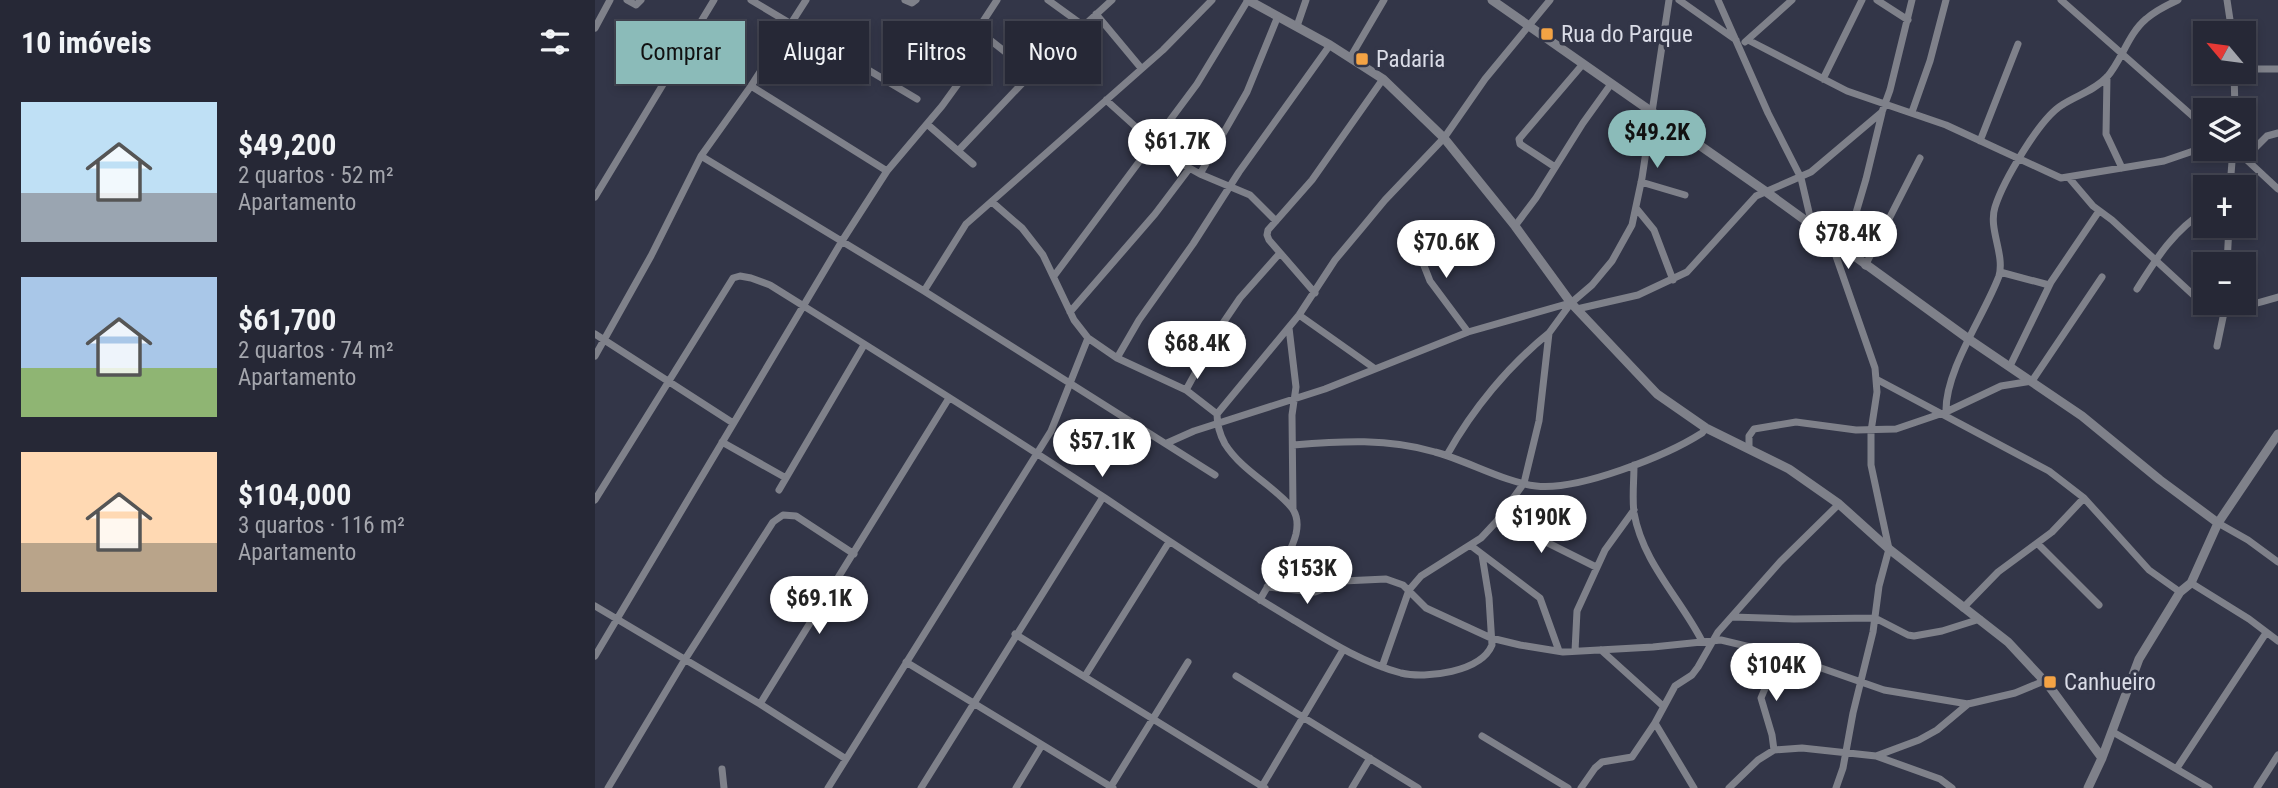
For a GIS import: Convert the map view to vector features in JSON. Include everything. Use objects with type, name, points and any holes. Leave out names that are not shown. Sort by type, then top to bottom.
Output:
[{"type":"street","points":[[595,28],[610,0]]},
{"type":"street","points":[[627,0],[636,5],[641,0]]},
{"type":"street","points":[[595,197],[714,0]]},
{"type":"street","points":[[751,0],[788,21]]},
{"type":"street","points":[[792,21],[806,0]]},
{"type":"street","points":[[905,0],[912,3],[916,0]]},
{"type":"street","points":[[984,21],[997,0]]},
{"type":"street","points":[[1048,0],[1077,21]]},
{"type":"street","points":[[1089,21],[1112,0]]},
{"type":"street","points":[[924,291],[959,233],[1013,185],[1051,146],[1170,43],[1212,0]]},
{"type":"street","points":[[1054,276],[1197,84],[1248,0],[1330,45],[1383,79],[1444,138],[1515,226],[1574,306],[1657,394],[1706,428],[1789,469],[1839,504],[1889,549],[1980,619],[2008,642],[2044,681],[2102,758]]},
{"type":"street","points":[[1297,26],[1305,0]]},
{"type":"street","points":[[1350,58],[1384,0]]},
{"type":"street","points":[[1492,0],[1765,191],[1865,266],[2082,416],[2160,480],[2218,523],[2278,562]]},
{"type":"street","points":[[1293,509],[1254,476],[1226,445],[1217,425],[1217,414],[1299,315],[1335,260],[1444,138],[1485,79],[1550,0]]},
{"type":"street","points":[[1447,455],[1458,435],[1496,385],[1549,333],[1612,261],[1632,225],[1669,0]]},
{"type":"street","points":[[1679,0],[1738,43]]},
{"type":"street","points":[[1718,0],[1768,113],[1801,178],[1812,225]]},
{"type":"street","points":[[1738,43],[1748,40],[1792,0]]},
{"type":"street","points":[[1823,79],[1862,0]]},
{"type":"street","points":[[1877,0],[1908,20]]},
{"type":"street","points":[[1845,250],[1912,0]]},
{"type":"street","points":[[1912,112],[1930,61],[1946,0]]},
{"type":"street","points":[[2061,0],[2193,116]]},
{"type":"street","points":[[1945,412],[1948,391],[2000,272],[1994,216],[1999,198],[2019,159],[2039,128],[2058,107],[2082,96],[2107,77],[2145,20],[2178,0]]},
{"type":"street","points":[[2227,0],[2230,21]]},
{"type":"street","points":[[1096,14],[1141,68]]},
{"type":"street","points":[[1200,174],[1247,92],[1278,16]]},
{"type":"street","points":[[1748,40],[1884,108],[1912,112],[2052,176],[2070,179],[2164,161],[2193,151]]},
{"type":"street","points":[[1980,141],[2018,44]]},
{"type":"street","points":[[1117,358],[1139,320],[1229,186],[1330,45]]},
{"type":"street","points":[[1555,167],[1520,144],[1519,139],[1584,64]]},
{"type":"street","points":[[2256,69],[2278,69]]},
{"type":"street","points":[[869,70],[917,99]]},
{"type":"street","points":[[595,356],[651,256],[701,156],[759,73]]},
{"type":"street","points":[[2107,77],[2106,134],[2122,168]]},
{"type":"street","points":[[1315,293],[1280,253],[1267,235],[1268,230],[1312,180],[1383,79]]},
{"type":"street","points":[[595,656],[842,241],[887,171],[957,84]]},
{"type":"street","points":[[958,150],[1021,84]]},
{"type":"street","points":[[1515,226],[1611,85]]},
{"type":"street","points":[[751,86],[887,171]]},
{"type":"street","points":[[1106,100],[1168,156],[1189,169],[1249,195],[1276,220]]},
{"type":"street","points":[[1167,443],[1194,431],[1294,399],[1468,332],[1574,306],[1638,295],[1673,280],[1687,272],[1756,196],[1789,180],[1801,178],[1828,158],[1884,108]]},
{"type":"street","points":[[927,124],[973,164]]},
{"type":"street","points":[[2256,146],[2267,135],[2278,133]]},
{"type":"street","points":[[701,156],[924,291],[1215,475]]},
{"type":"street","points":[[1865,266],[1920,158]]},
{"type":"street","points":[[2248,161],[2278,189]]},
{"type":"street","points":[[1070,312],[1155,214],[1189,169]]},
{"type":"street","points":[[2070,179],[2099,211],[2193,295]]},
{"type":"street","points":[[1641,182],[1685,195]]},
{"type":"street","points":[[992,202],[1022,229],[1043,255],[1070,312],[1088,338],[1117,358],[1186,390],[1217,414]]},
{"type":"street","points":[[1636,208],[1654,230],[1673,280]]},
{"type":"street","points":[[2010,366],[2049,285],[2099,211]]},
{"type":"street","points":[[2137,289],[2167,244],[2193,219]]},
{"type":"street","points":[[1412,235],[1430,281],[1468,332]]},
{"type":"street","points":[[1830,239],[1875,368],[1877,392],[1871,431],[1871,465],[1889,549],[1836,788]]},
{"type":"street","points":[[1186,390],[1221,326],[1240,298],[1280,253]]},
{"type":"street","points":[[2000,272],[2049,285]]},
{"type":"street","points":[[595,500],[733,278],[740,276],[770,285],[1037,453],[1260,600],[1343,650],[1382,667],[1404,674],[1443,673],[1465,667],[1489,653],[1489,598],[1482,555]]},
{"type":"street","points":[[1749,449],[1751,431],[1765,426],[1796,422],[1871,431],[1896,429],[1945,412],[2001,386],[2032,381],[2102,277]]},
{"type":"street","points":[[2256,301],[2278,297]]},
{"type":"street","points":[[1299,315],[1374,368]]},
{"type":"street","points":[[2217,346],[2223,315]]},
{"type":"street","points":[[1260,600],[1293,543],[1297,531],[1297,519],[1293,509],[1296,387],[1289,328]]},
{"type":"street","points":[[1382,667],[1409,590],[1421,576],[1470,545],[1496,522],[1524,483],[1539,421],[1549,333]]},
{"type":"street","points":[[595,334],[733,423]]},
{"type":"street","points":[[828,788],[1059,415],[1069,382],[1088,338]]},
{"type":"street","points":[[779,490],[864,345]]},
{"type":"street","points":[[1876,379],[1945,412],[2049,471],[2084,498],[2149,570],[2180,592]]},
{"type":"street","points":[[760,704],[949,398]]},
{"type":"street","points":[[1293,445],[1377,441],[1403,444],[1447,455],[1524,483],[1557,486],[1663,455],[1702,433],[1706,428]]},
{"type":"street","points":[[2088,788],[2113,732],[2139,659],[2180,592],[2191,583],[2218,523],[2278,434]]},
{"type":"street","points":[[722,442],[786,478]]},
{"type":"street","points":[[1634,465],[1634,510],[1651,563],[1702,641]]},
{"type":"street","points":[[921,788],[1103,497]]},
{"type":"street","points":[[1963,608],[1998,572],[2059,526],[2084,498]]},
{"type":"street","points":[[1581,788],[1602,762],[1632,757],[1675,686],[1692,675],[1713,640],[1732,617],[1780,562],[1839,504]]},
{"type":"street","points":[[1575,652],[1577,611],[1605,550],[1634,510]]},
{"type":"street","points":[[608,788],[684,661],[773,522],[783,515],[796,516],[854,554]]},
{"type":"street","points":[[1496,522],[1548,543],[1596,567]]},
{"type":"street","points":[[1085,677],[1169,542]]},
{"type":"street","points":[[2038,544],[2099,605]]},
{"type":"street","points":[[1470,545],[1540,597],[1559,651]]},
{"type":"street","points":[[1267,587],[1315,592],[1343,581],[1386,579],[1403,584],[1426,608],[1491,638],[1575,652],[1654,648],[1713,640],[1780,653],[1860,682],[1911,696],[1968,704],[2015,693],[2044,681]]},
{"type":"street","points":[[2191,583],[2249,619],[2278,642]]},
{"type":"street","points":[[595,606],[760,704],[846,759]]},
{"type":"street","points":[[1732,617],[1875,618],[1915,636],[1980,619]]},
{"type":"street","points":[[2177,768],[2266,633]]},
{"type":"street","points":[[1015,634],[1263,787],[1343,650]]},
{"type":"street","points":[[1601,650],[1664,706]]},
{"type":"street","points":[[1774,750],[1761,698],[1780,653]]},
{"type":"street","points":[[906,662],[1111,788],[1188,662]]},
{"type":"street","points":[[1236,676],[1418,788]]},
{"type":"street","points":[[1875,756],[1919,740],[1937,730],[1968,704]]},
{"type":"street","points":[[1655,723],[1694,788]]},
{"type":"street","points":[[2113,732],[2209,788]]},
{"type":"street","points":[[1482,736],[1568,788]]},
{"type":"street","points":[[1016,788],[1042,745]]},
{"type":"street","points":[[1729,788],[1758,760],[1774,750],[1802,748],[1875,756],[1940,779],[1952,788]]},
{"type":"street","points":[[2257,788],[2278,755]]},
{"type":"street","points":[[1352,788],[1370,758]]},
{"type":"street","points":[[722,769],[724,788]]},
{"type":"place","name":"Rua do Parque","points":[[1547,34]]},
{"type":"place","name":"Padaria","points":[[1362,59]]},
{"type":"place","name":"Canhueiro","points":[[2050,682]]}]
